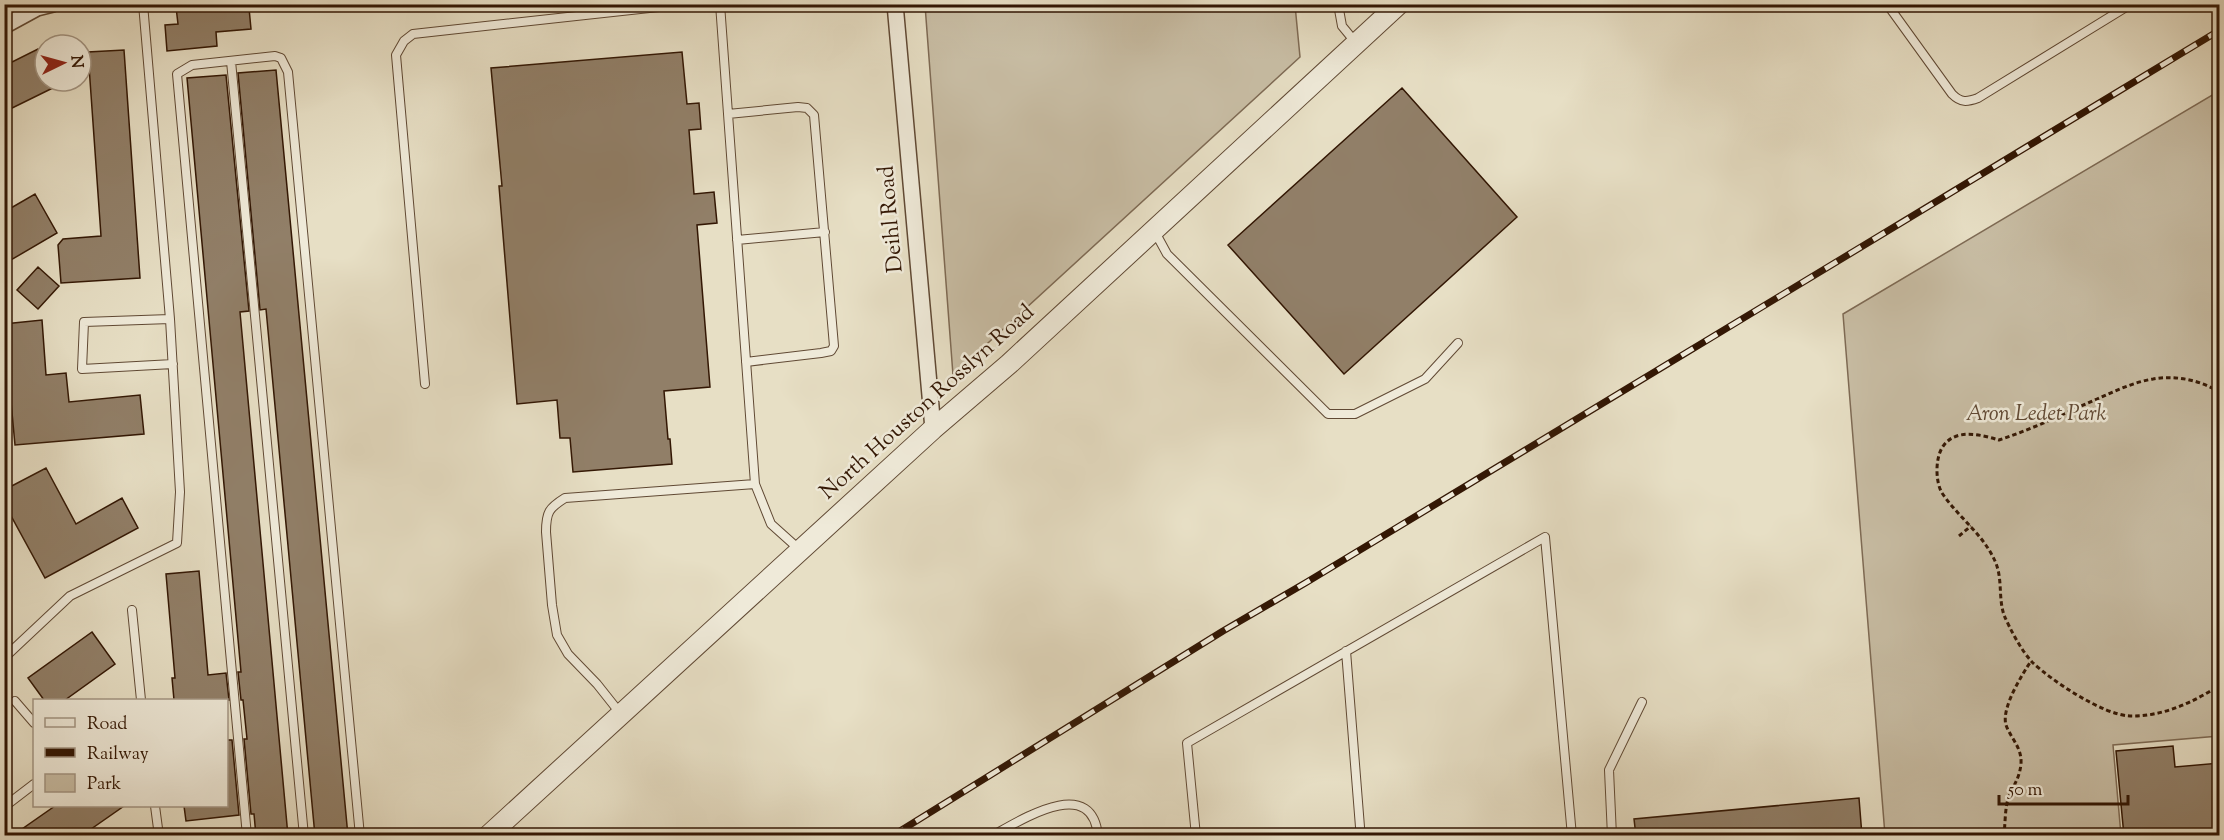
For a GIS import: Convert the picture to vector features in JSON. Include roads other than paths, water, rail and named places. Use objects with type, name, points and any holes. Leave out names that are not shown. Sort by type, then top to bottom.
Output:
[{"type":"street","points":[[4,26],[37,8],[53,4]]},
{"type":"street","name":"Deihl Road","points":[[895,4],[933,429]]},
{"type":"street","name":"North Houston Rosslyn Road","points":[[488,836],[933,429],[1009,364],[1399,4]]},
{"type":"lane","points":[[4,658],[70,596],[177,543],[180,492],[173,364],[142,4]]},
{"type":"lane","points":[[425,384],[396,55],[404,41],[413,34],[686,4]]},
{"type":"lane","points":[[720,4],[755,484],[771,524],[800,550]]},
{"type":"lane","points":[[1338,4],[1342,26],[1357,44]]},
{"type":"lane","points":[[1887,4],[1952,94],[1958,100],[1967,102],[1978,98],[2131,4]]},
{"type":"lane","points":[[247,836],[177,74],[192,65],[275,56],[280,58],[288,72],[360,836]]},
{"type":"lane","points":[[231,61],[304,836]]},
{"type":"lane","points":[[728,114],[798,107],[807,108],[814,116],[834,346],[831,351],[746,362]]},
{"type":"lane","points":[[1154,230],[1167,254],[1328,414],[1355,414],[1425,379],[1458,343]]},
{"type":"lane","points":[[737,240],[825,232]]},
{"type":"lane","points":[[170,319],[84,322],[82,369],[173,364]]},
{"type":"lane","points":[[620,714],[597,684],[568,654],[557,635],[546,532],[546,519],[551,506],[565,498],[755,484]]},
{"type":"lane","points":[[1196,836],[1187,743],[1545,537],[1572,836]]},
{"type":"lane","points":[[132,610],[141,699]]},
{"type":"lane","points":[[1346,651],[1360,827]]},
{"type":"lane","points":[[15,701],[33,722]]},
{"type":"lane","points":[[1612,836],[1609,770],[1642,702]]},
{"type":"lane","points":[[4,807],[33,785]]},
{"type":"lane","points":[[992,836],[1031,815],[1062,804],[1078,804],[1092,814],[1098,836]]},
{"type":"lane","points":[[155,807],[159,836]]},
{"type":"railway","points":[[892,836],[1223,631],[2220,30]]},
{"type":"park label","name":"Aron Ledet Park","points":[[2036,415]]}]
